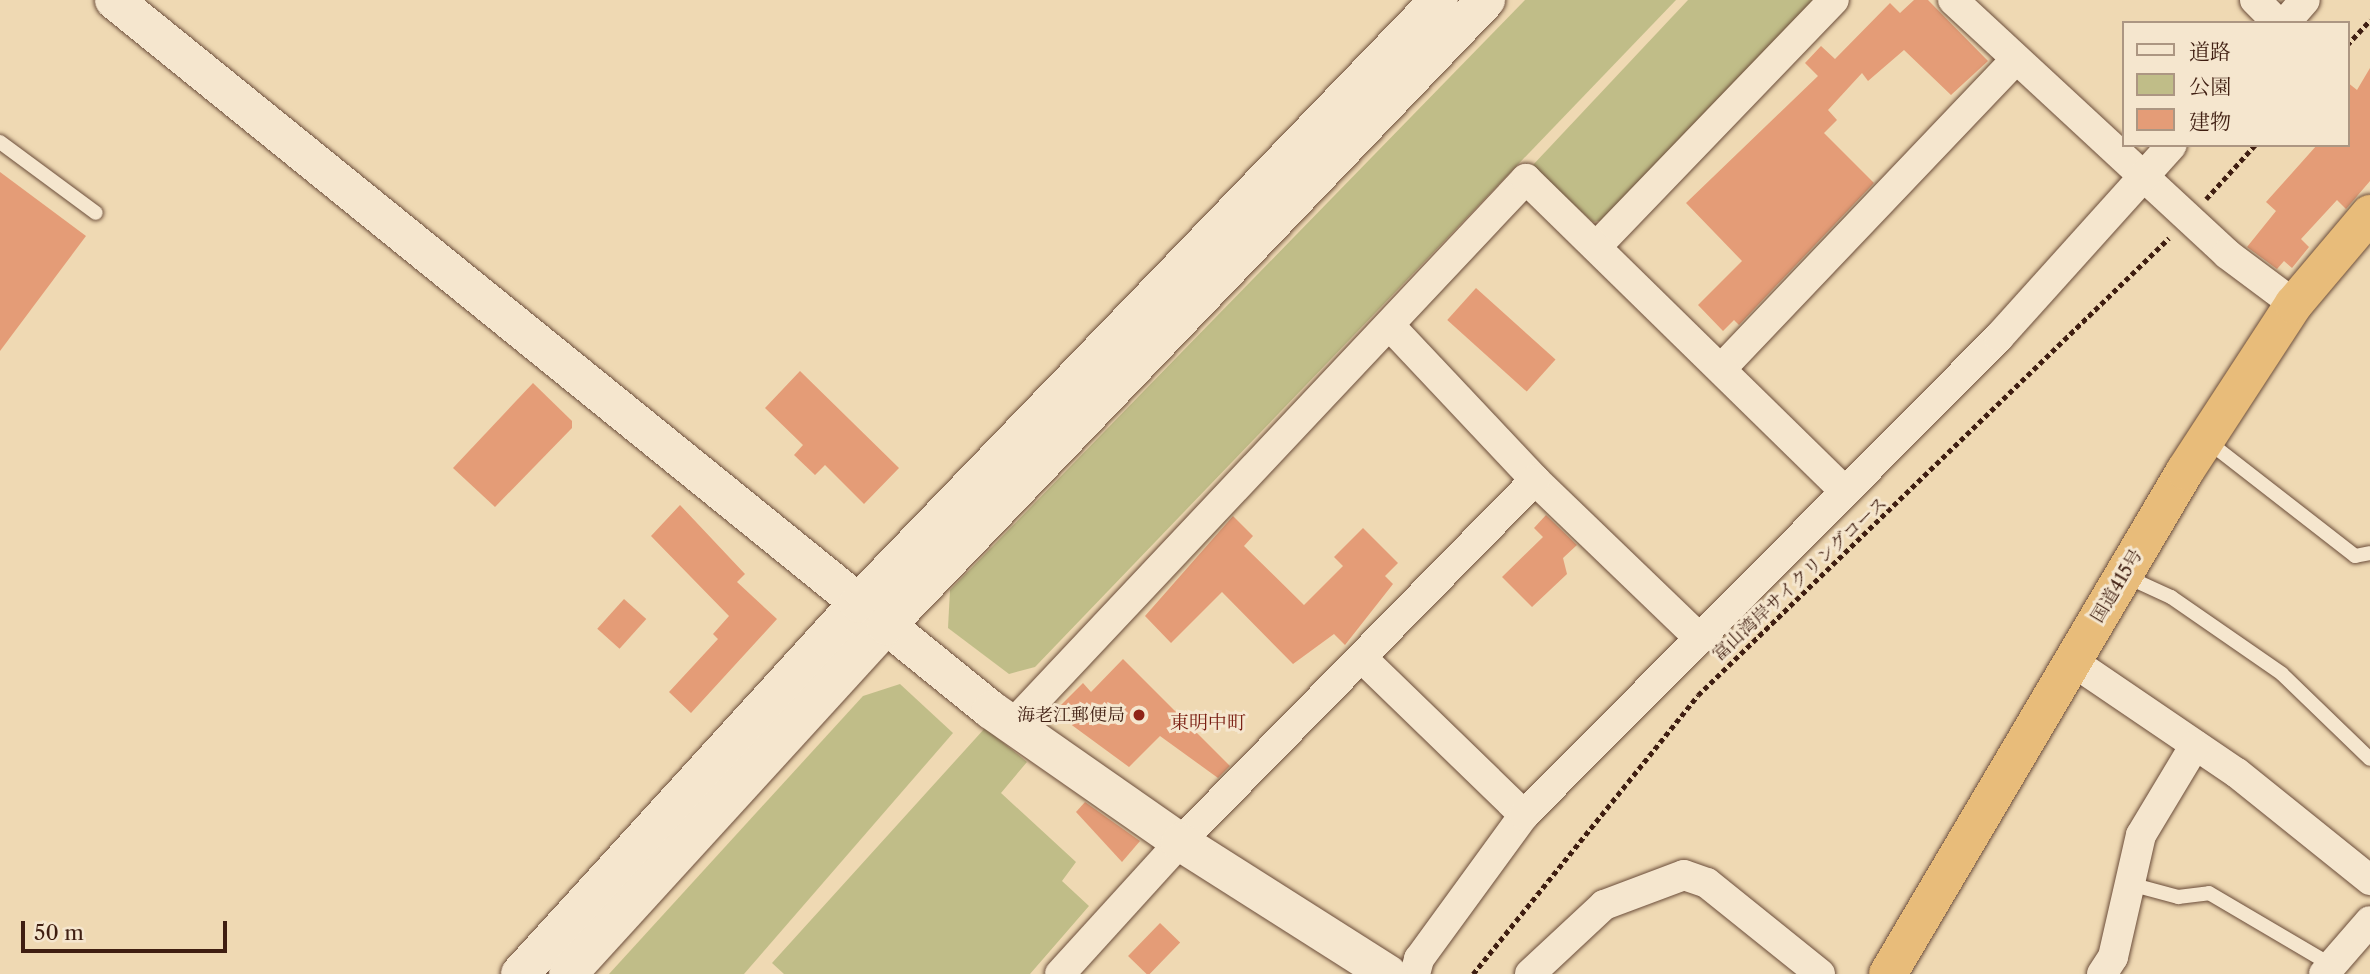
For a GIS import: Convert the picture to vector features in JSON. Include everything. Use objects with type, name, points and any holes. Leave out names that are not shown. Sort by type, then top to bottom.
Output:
[{"type":"highway","name":"国道415号","points":[[1890,973],[2072,661],[2206,440],[2294,304],[2370,214]]},
{"type":"street","points":[[114,0],[1012,725],[1180,842],[1388,974]]},
{"type":"street","points":[[568,974],[872,614],[1439,0]]},
{"type":"street","points":[[520,974],[872,614],[1486,0]]},
{"type":"street","points":[[1596,247],[1834,0]]},
{"type":"street","points":[[1953,0],[2014,61],[2155,189],[2294,304]]},
{"type":"street","points":[[2255,0],[2276,21]]},
{"type":"street","points":[[2287,21],[2305,0]]},
{"type":"street","points":[[1721,369],[2014,61]]},
{"type":"street","points":[[1415,974],[1419,959],[1524,815],[1844,490],[1999,337],[2155,189],[2171,147]]},
{"type":"street","points":[[1012,725],[1391,327],[1526,179],[1844,490]]},
{"type":"street","points":[[1391,327],[1535,480],[1698,637]]},
{"type":"street","points":[[1060,974],[1180,842],[1535,480]]},
{"type":"street","points":[[1362,658],[1524,815]]},
{"type":"street","points":[[2072,661],[2195,745],[2370,880]]},
{"type":"street","points":[[2102,974],[2113,957],[2141,835],[2195,745]]},
{"type":"street","points":[[1530,974],[1604,905],[1684,875],[1707,883],[1820,974]]},
{"type":"street","points":[[2327,969],[2370,920]]},
{"type":"lane","points":[[0,142],[96,213]]},
{"type":"lane","points":[[2206,440],[2355,556],[2370,554]]},
{"type":"lane","points":[[2123,575],[2171,597],[2282,674],[2370,759]]},
{"type":"lane","points":[[2130,884],[2178,897],[2209,893],[2327,969]]},
{"type":"path","points":[[2349,43],[2370,20]]},
{"type":"path","points":[[2201,205],[2253,147]]},
{"type":"path","name":"富山湾岸サイクリングコース","points":[[1474,974],[1698,695],[2177,231]]},
{"type":"green space","points":[[1525,0],[1676,0],[1035,667],[1009,674],[948,628],[950,590]]},
{"type":"green space","points":[[1688,0],[1821,0],[1605,220],[1593,222],[1532,166]]},
{"type":"green space","points":[[900,684],[953,733],[744,974],[609,974],[863,696]]},
{"type":"green space","points":[[985,728],[1027,762],[1001,793],[1076,862],[1062,881],[1089,906],[1030,974],[784,974],[772,963]]},
{"type":"building","points":[[1914,0],[1928,0],[1988,61],[1951,95],[1904,50],[1868,81],[1862,73],[1828,110],[1837,120],[1824,133],[1874,183],[1739,325],[1734,320],[1723,331],[1698,305],[1742,261],[1686,203],[1818,76],[1805,63],[1821,46],[1835,59],[1890,3],[1900,13]]},
{"type":"building","points":[[2370,68],[2370,181],[2346,209],[2337,200],[2301,239],[2309,247],[2292,268],[2284,261],[2277,269],[2247,247],[2276,211],[2266,202],[2315,147],[2349,147],[2349,84],[2357,90]]},
{"type":"building","points":[[0,172],[86,236],[0,351]]},
{"type":"building","points":[[1476,288],[1556,360],[1527,392],[1447,320]]},
{"type":"building","points":[[800,371],[899,468],[864,504],[825,465],[815,475],[794,455],[803,445],[765,408]]},
{"type":"building","points":[[533,383],[572,421],[572,428],[495,507],[453,468]]},
{"type":"building","points":[[680,505],[745,574],[737,582],[777,619],[691,713],[669,692],[718,639],[713,634],[729,616],[651,536]]},
{"type":"building","points":[[1546,515],[1577,545],[1563,558],[1567,574],[1532,607],[1502,577],[1543,537],[1534,528]]},
{"type":"building","points":[[1233,516],[1253,536],[1244,546],[1304,605],[1343,566],[1334,557],[1363,528],[1398,563],[1385,576],[1393,584],[1345,645],[1334,634],[1293,664],[1222,592],[1171,643],[1145,616]]},
{"type":"building","points":[[624,599],[646,619],[620,649],[597,629]]},
{"type":"building","points":[[1123,659],[1230,766],[1218,778],[1160,736],[1129,767],[1054,712],[1083,683],[1091,692]]},
{"type":"building","points":[[1085,802],[1140,841],[1122,862],[1076,812]]},
{"type":"building","points":[[1160,923],[1180,942],[1150,974],[1128,956]]},
{"type":"place","name":"海老江郵便局","points":[[1139,715]]},
{"type":"district","name":"東明中町","points":[[1208,723]]}]
